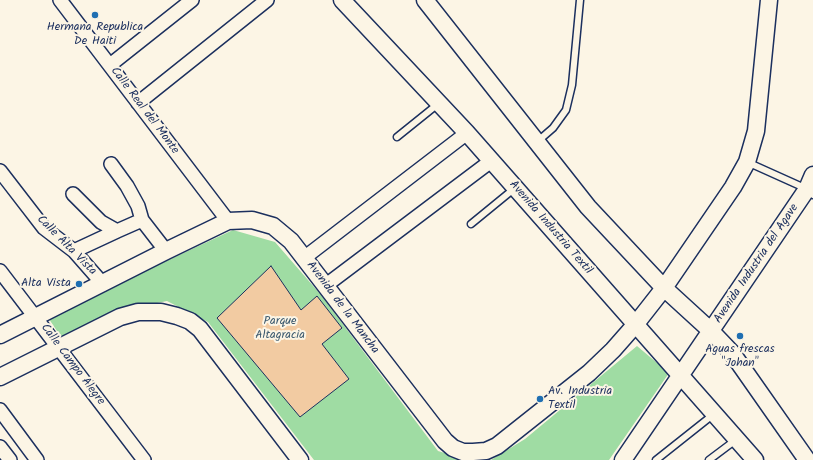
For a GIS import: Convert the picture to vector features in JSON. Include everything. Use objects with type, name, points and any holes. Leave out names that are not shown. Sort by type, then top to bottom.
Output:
[{"type":"street","name":"Calle Real del Monte","points":[[60,0],[228,221]]},
{"type":"street","points":[[110,65],[192,0]]},
{"type":"street","points":[[138,103],[267,0]]},
{"type":"street","name":"Avenida Industria Textil","points":[[342,0],[467,133],[755,460]]},
{"type":"street","points":[[424,0],[588,207],[664,288],[711,331],[732,353],[807,460]]},
{"type":"street","points":[[664,288],[733,187],[747,162],[756,131],[769,0]]},
{"type":"street","points":[[304,258],[467,133]]},
{"type":"street","points":[[325,286],[491,161]]},
{"type":"street","points":[[111,164],[131,192],[138,206],[142,220],[166,251]]},
{"type":"street","name":"Calle Alta Vista","points":[[0,170],[44,228],[74,251],[103,284]]},
{"type":"street","name":"Avenida Industria del Agave","points":[[680,374],[812,186]]},
{"type":"street","points":[[73,194],[101,222],[118,231]]},
{"type":"street","points":[[74,251],[142,220]]},
{"type":"street","name":"Avenida de la Mancha","points":[[0,335],[228,221],[252,220],[273,226],[291,241],[445,442],[453,448],[463,452],[473,452],[486,451],[497,446],[589,373],[613,350],[664,288]]},
{"type":"street","name":"Calle Campo Alegre","points":[[0,270],[144,460]]},
{"type":"street","points":[[0,377],[120,317],[138,312],[161,312],[177,316],[190,321],[200,329],[300,460]]},
{"type":"street","points":[[623,460],[680,374]]},
{"type":"street","points":[[0,410],[37,460]]},
{"type":"street","points":[[0,447],[10,460]]},
{"type":"lane","points":[[536,142],[553,128],[566,110],[572,85],[580,0]]},
{"type":"lane","points":[[397,137],[439,103]]},
{"type":"lane","points":[[747,162],[812,186]]},
{"type":"lane","points":[[471,224],[516,188]]},
{"type":"lane","points":[[656,460],[714,413]]},
{"type":"lane","points":[[709,460],[737,439]]},
{"type":"green space","name":"Parque Altagracia","points":[[233,230],[275,242],[321,295],[438,451],[468,460],[314,460],[208,322],[167,301],[108,313],[61,337],[49,319],[104,290]]},
{"type":"green space","points":[[637,346],[669,373],[609,460],[491,460],[525,439]]},
{"type":"building","points":[[271,266],[301,310],[317,296],[342,328],[322,344],[349,379],[300,417],[217,318]]},
{"type":"place","name":"Hermana Republica De Haiti","points":[[95,15]]},
{"type":"place","name":"Alta Vista","points":[[79,284]]},
{"type":"place","name":"Aguas frescas \"Johan\"","points":[[740,336]]},
{"type":"place","name":"Av. Industria Textil","points":[[540,399]]}]
